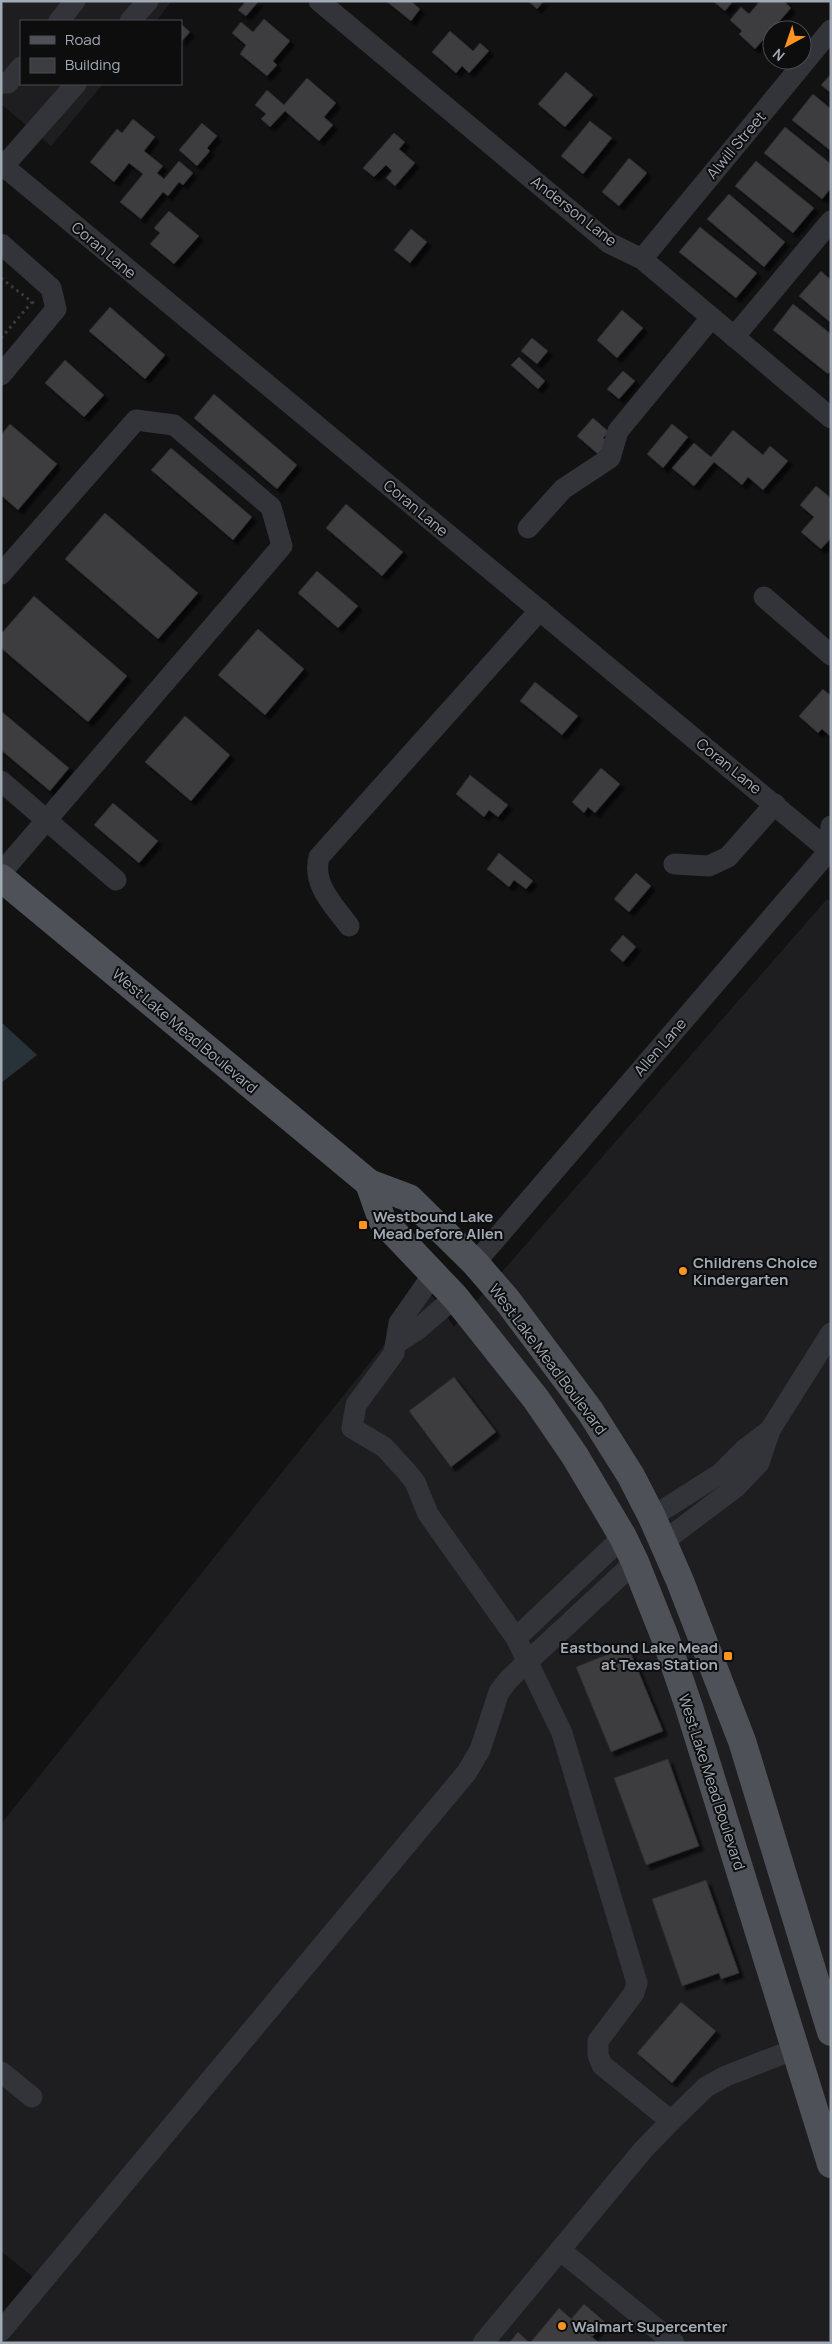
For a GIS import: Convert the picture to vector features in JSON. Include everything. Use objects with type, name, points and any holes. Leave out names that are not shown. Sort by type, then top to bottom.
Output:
[{"type":"main road","name":"West Lake Mead Boulevard","points":[[1,878],[369,1183],[409,1198],[475,1263],[507,1300],[590,1411],[631,1476],[680,1581],[742,1741],[831,2032]]},
{"type":"main road","name":"West Lake Mead Boulevard","points":[[369,1183],[382,1220],[456,1297],[536,1399],[575,1456],[623,1537],[635,1562],[666,1640],[686,1699],[831,2164]]},
{"type":"main road","points":[[623,1537],[652,1518]]},
{"type":"main road","points":[[635,1562],[663,1542]]},
{"type":"main road","points":[[795,2049],[831,2036]]},
{"type":"street","points":[[60,20],[76,1]]},
{"type":"street","points":[[131,20],[148,1]]},
{"type":"street","name":"Anderson Lane","points":[[319,1],[610,242],[642,259],[734,337],[829,412]]},
{"type":"street","name":"Alwill Street","points":[[642,259],[831,30]]},
{"type":"street","points":[[1,83],[8,83],[20,68]]},
{"type":"street","points":[[2,167],[75,85]]},
{"type":"street","name":"Coran Lane","points":[[2,167],[775,804],[830,852]]},
{"type":"street","points":[[734,337],[831,221]]},
{"type":"street","points":[[1,244],[51,288],[56,309],[1,375]]},
{"type":"street","points":[[528,528],[563,488],[610,458],[618,431],[711,318]]},
{"type":"street","points":[[1,574],[136,420],[174,425],[271,507],[282,546],[1,873]]},
{"type":"street","points":[[764,597],[831,655]]},
{"type":"street","points":[[349,926],[320,885],[316,870],[320,856],[540,610]]},
{"type":"street","points":[[1,781],[116,880]]},
{"type":"street","points":[[674,864],[709,866],[728,857],[775,804]]},
{"type":"street","points":[[830,852],[831,826]]},
{"type":"street","name":"Allen Lane","points":[[475,1263],[830,852]]},
{"type":"street","points":[[434,1273],[399,1323],[394,1353],[356,1404],[352,1428],[384,1447],[415,1482],[428,1514],[516,1638],[562,1732],[638,1983],[634,1993],[598,2041],[598,2055],[602,2065],[671,2121]]},
{"type":"street","points":[[397,1343],[418,1330],[456,1297]]},
{"type":"street","points":[[663,1542],[742,1481],[759,1463],[770,1430],[831,1332]]},
{"type":"street","points":[[652,1518],[721,1473],[745,1449],[770,1430]]},
{"type":"street","points":[[516,1638],[623,1537]]},
{"type":"street","points":[[1,2331],[467,1772],[480,1750],[499,1692],[527,1662],[635,1562]]},
{"type":"street","points":[[483,2343],[643,2150],[706,2087],[726,2076],[795,2049]]},
{"type":"street","points":[[1,2072],[32,2097]]},
{"type":"street","points":[[560,2250],[674,2343]]},
{"type":"path","points":[[1,278],[50,316]]},
{"type":"path","points":[[1,338],[32,302]]},
{"type":"shaded area","points":[[1,1],[172,1],[157,20],[20,20],[20,85],[102,85],[51,146],[1,104]]},
{"type":"shaded area","points":[[827,899],[831,902],[831,2343],[1,2343],[1,2323],[38,2281],[1,2251],[1,1824],[428,1290],[454,1327]]},
{"type":"shaded area","points":[[1,1022],[37,1055],[1,1083]]},
{"type":"building","points":[[246,1],[259,1],[246,16],[238,10]]},
{"type":"building","points":[[386,1],[411,1],[420,9],[411,21]]},
{"type":"building","points":[[528,1],[544,1],[537,9]]},
{"type":"building","points":[[713,1],[733,1],[725,11]]},
{"type":"building","points":[[760,1],[784,1],[791,8],[780,20],[762,20],[762,41],[755,49],[739,34],[742,31],[730,20],[741,7],[749,14]]},
{"type":"building","points":[[264,19],[290,41],[273,61],[277,65],[267,76],[240,54],[246,45],[232,33],[241,22],[253,32]]},
{"type":"building","points":[[182,25],[190,32],[182,41]]},
{"type":"building","points":[[450,31],[473,51],[480,43],[489,51],[469,73],[462,66],[456,73],[432,52]]},
{"type":"building","points":[[566,72],[593,95],[565,127],[538,104]]},
{"type":"building","points":[[831,74],[831,93],[821,85]]},
{"type":"building","points":[[307,78],[336,103],[324,117],[333,125],[319,141],[285,111],[270,127],[261,119],[266,114],[255,105],[267,90],[284,105]]},
{"type":"building","points":[[813,94],[831,109],[831,151],[792,120]]},
{"type":"building","points":[[133,119],[155,137],[144,151],[163,166],[157,173],[164,179],[179,161],[193,173],[183,185],[179,182],[168,196],[163,192],[141,219],[120,202],[143,174],[129,163],[114,182],[90,162],[117,129],[122,133]]},
{"type":"building","points":[[590,121],[612,138],[583,174],[561,156]]},
{"type":"building","points":[[202,123],[217,136],[207,148],[210,151],[197,166],[179,150]]},
{"type":"building","points":[[785,127],[831,164],[831,188],[822,199],[764,153]]},
{"type":"building","points":[[394,133],[405,142],[399,149],[415,163],[395,186],[386,178],[392,171],[386,165],[374,177],[363,168]]},
{"type":"building","points":[[629,158],[647,173],[619,206],[602,192]]},
{"type":"building","points":[[756,161],[814,208],[793,233],[735,186]]},
{"type":"building","points":[[729,194],[785,242],[764,267],[707,219]]},
{"type":"building","points":[[169,211],[199,236],[174,264],[150,244],[160,233],[154,228]]},
{"type":"building","points":[[700,227],[757,273],[736,298],[679,252]]},
{"type":"building","points":[[411,229],[427,242],[410,263],[394,250]]},
{"type":"building","points":[[821,271],[831,280],[831,323],[799,296]]},
{"type":"building","points":[[793,304],[831,334],[831,370],[828,374],[773,330]]},
{"type":"building","points":[[110,307],[165,355],[145,379],[89,331]]},
{"type":"building","points":[[622,310],[643,328],[617,358],[597,340]]},
{"type":"building","points":[[532,338],[548,351],[537,364],[521,351]]},
{"type":"building","points":[[519,357],[545,381],[538,389],[511,365]]},
{"type":"building","points":[[65,360],[104,395],[84,417],[45,383]]},
{"type":"building","points":[[623,371],[635,381],[619,399],[607,389]]},
{"type":"building","points":[[214,394],[297,465],[277,489],[194,418]]},
{"type":"building","points":[[593,418],[609,432],[603,438],[609,442],[598,454],[577,436]]},
{"type":"building","points":[[10,424],[57,464],[18,510],[1,495],[1,435]]},
{"type":"building","points":[[672,424],[688,437],[663,468],[647,454]]},
{"type":"building","points":[[733,430],[763,455],[770,446],[788,461],[763,490],[748,477],[742,485],[714,462],[694,486],[672,468],[694,443],[711,457]]},
{"type":"building","points":[[171,448],[252,517],[233,540],[151,470]]},
{"type":"building","points":[[816,486],[831,498],[831,538],[821,549],[801,532],[814,517],[800,505]]},
{"type":"building","points":[[346,504],[403,552],[382,576],[326,528]]},
{"type":"building","points":[[105,513],[198,593],[158,639],[65,559]]},
{"type":"building","points":[[317,571],[358,606],[338,628],[298,593]]},
{"type":"building","points":[[34,596],[127,676],[88,722],[1,648],[1,634]]},
{"type":"building","points":[[258,629],[304,669],[265,715],[218,675]]},
{"type":"building","points":[[535,682],[578,716],[562,735],[520,701]]},
{"type":"building","points":[[823,689],[831,696],[831,737],[822,729],[818,733],[799,716]]},
{"type":"building","points":[[1,711],[69,768],[50,791],[1,750]]},
{"type":"building","points":[[185,716],[230,755],[191,801],[145,762]]},
{"type":"building","points":[[601,768],[620,784],[595,813],[588,807],[584,813],[572,802]]},
{"type":"building","points":[[470,775],[508,805],[498,817],[489,810],[484,817],[456,794]]},
{"type":"building","points":[[113,803],[158,841],[139,863],[94,825]]},
{"type":"building","points":[[499,853],[533,881],[526,889],[514,880],[509,887],[487,869]]},
{"type":"building","points":[[636,873],[651,886],[629,912],[614,899]]},
{"type":"building","points":[[623,935],[636,947],[623,962],[610,950]]},
{"type":"building","points":[[454,1377],[496,1432],[451,1467],[409,1411]]},
{"type":"building","points":[[628,1646],[663,1731],[611,1752],[576,1667]]},
{"type":"building","points":[[668,1759],[699,1846],[646,1865],[614,1778]]},
{"type":"building","points":[[706,1880],[739,1973],[721,1979],[719,1973],[682,1986],[652,1899]]},
{"type":"building","points":[[681,2002],[716,2031],[672,2083],[637,2053]]},
{"type":"building","points":[[584,2304],[605,2322],[592,2337],[571,2319]]},
{"type":"building","name":"Walmart Supercenter","points":[[559,2308],[599,2343],[530,2343]]},
{"type":"building","points":[[518,2332],[530,2343],[509,2343]]},
{"type":"place","name":"Westbound Lake Mead before Allen","points":[[363,1225]]},
{"type":"place","name":"Childrens Choice Kindergarten","points":[[683,1271]]},
{"type":"place","name":"Eastbound Lake Mead at Texas Station","points":[[728,1656]]},
{"type":"place","name":"Walmart Supercenter","points":[[562,2326]]}]
